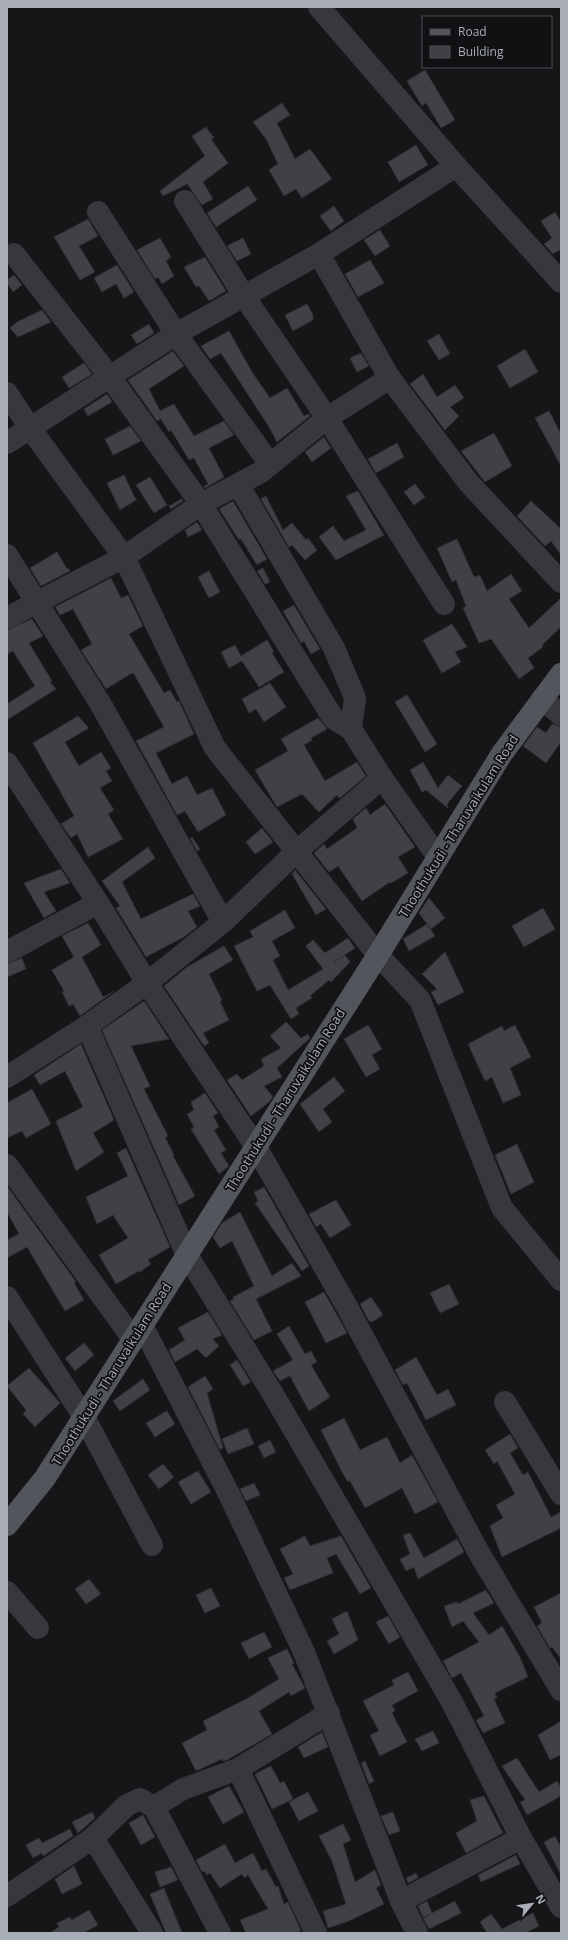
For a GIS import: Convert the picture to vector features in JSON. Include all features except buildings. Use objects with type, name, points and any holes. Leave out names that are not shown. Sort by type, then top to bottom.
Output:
[{"type":"main road","name":"Thoothukudi - Tharuvaikulam Road","points":[[7,1525],[45,1478],[378,955],[501,755],[561,674]]},
{"type":"street","points":[[319,7],[456,166],[561,282]]},
{"type":"street","points":[[7,443],[176,334],[319,254],[456,166]]},
{"type":"street","points":[[185,201],[244,296],[327,418],[444,604]]},
{"type":"street","points":[[98,212],[176,334],[270,464]]},
{"type":"street","points":[[14,254],[110,377],[201,504],[333,718],[351,729],[382,778],[438,857]]},
{"type":"street","points":[[319,254],[390,378],[468,482],[561,582]]},
{"type":"street","points":[[7,618],[124,557],[201,504],[239,486],[261,472],[327,418],[390,378]]},
{"type":"street","points":[[7,393],[30,428],[124,557],[215,748],[378,955],[420,1000],[502,1208],[561,1280]]},
{"type":"street","points":[[239,486],[334,648],[355,698],[351,729]]},
{"type":"street","points":[[7,555],[100,703],[223,922]]},
{"type":"street","points":[[542,699],[561,716]]},
{"type":"street","points":[[7,763],[98,903],[147,983],[256,1147],[346,1305],[479,1553],[561,1690]]},
{"type":"street","points":[[7,1077],[87,1026],[147,983],[223,922],[297,851],[382,778]]},
{"type":"street","points":[[7,952],[98,903]]},
{"type":"street","points":[[87,1026],[187,1255],[273,1394],[448,1695],[521,1838],[561,1907]]},
{"type":"street","points":[[7,1164],[138,1332],[228,1492],[301,1645],[329,1713],[401,1901],[417,1933]]},
{"type":"street","points":[[7,1297],[84,1417],[152,1546]]},
{"type":"street","points":[[505,1402],[561,1494]]},
{"type":"street","points":[[7,1592],[38,1628]]},
{"type":"street","points":[[154,1807],[183,1790],[238,1769],[329,1713]]},
{"type":"street","points":[[238,1769],[316,1933]]},
{"type":"street","points":[[7,1896],[93,1838],[127,1805],[140,1799],[154,1807],[220,1933]]},
{"type":"street","points":[[93,1838],[152,1933]]},
{"type":"street","points":[[401,1901],[521,1838]]}]
